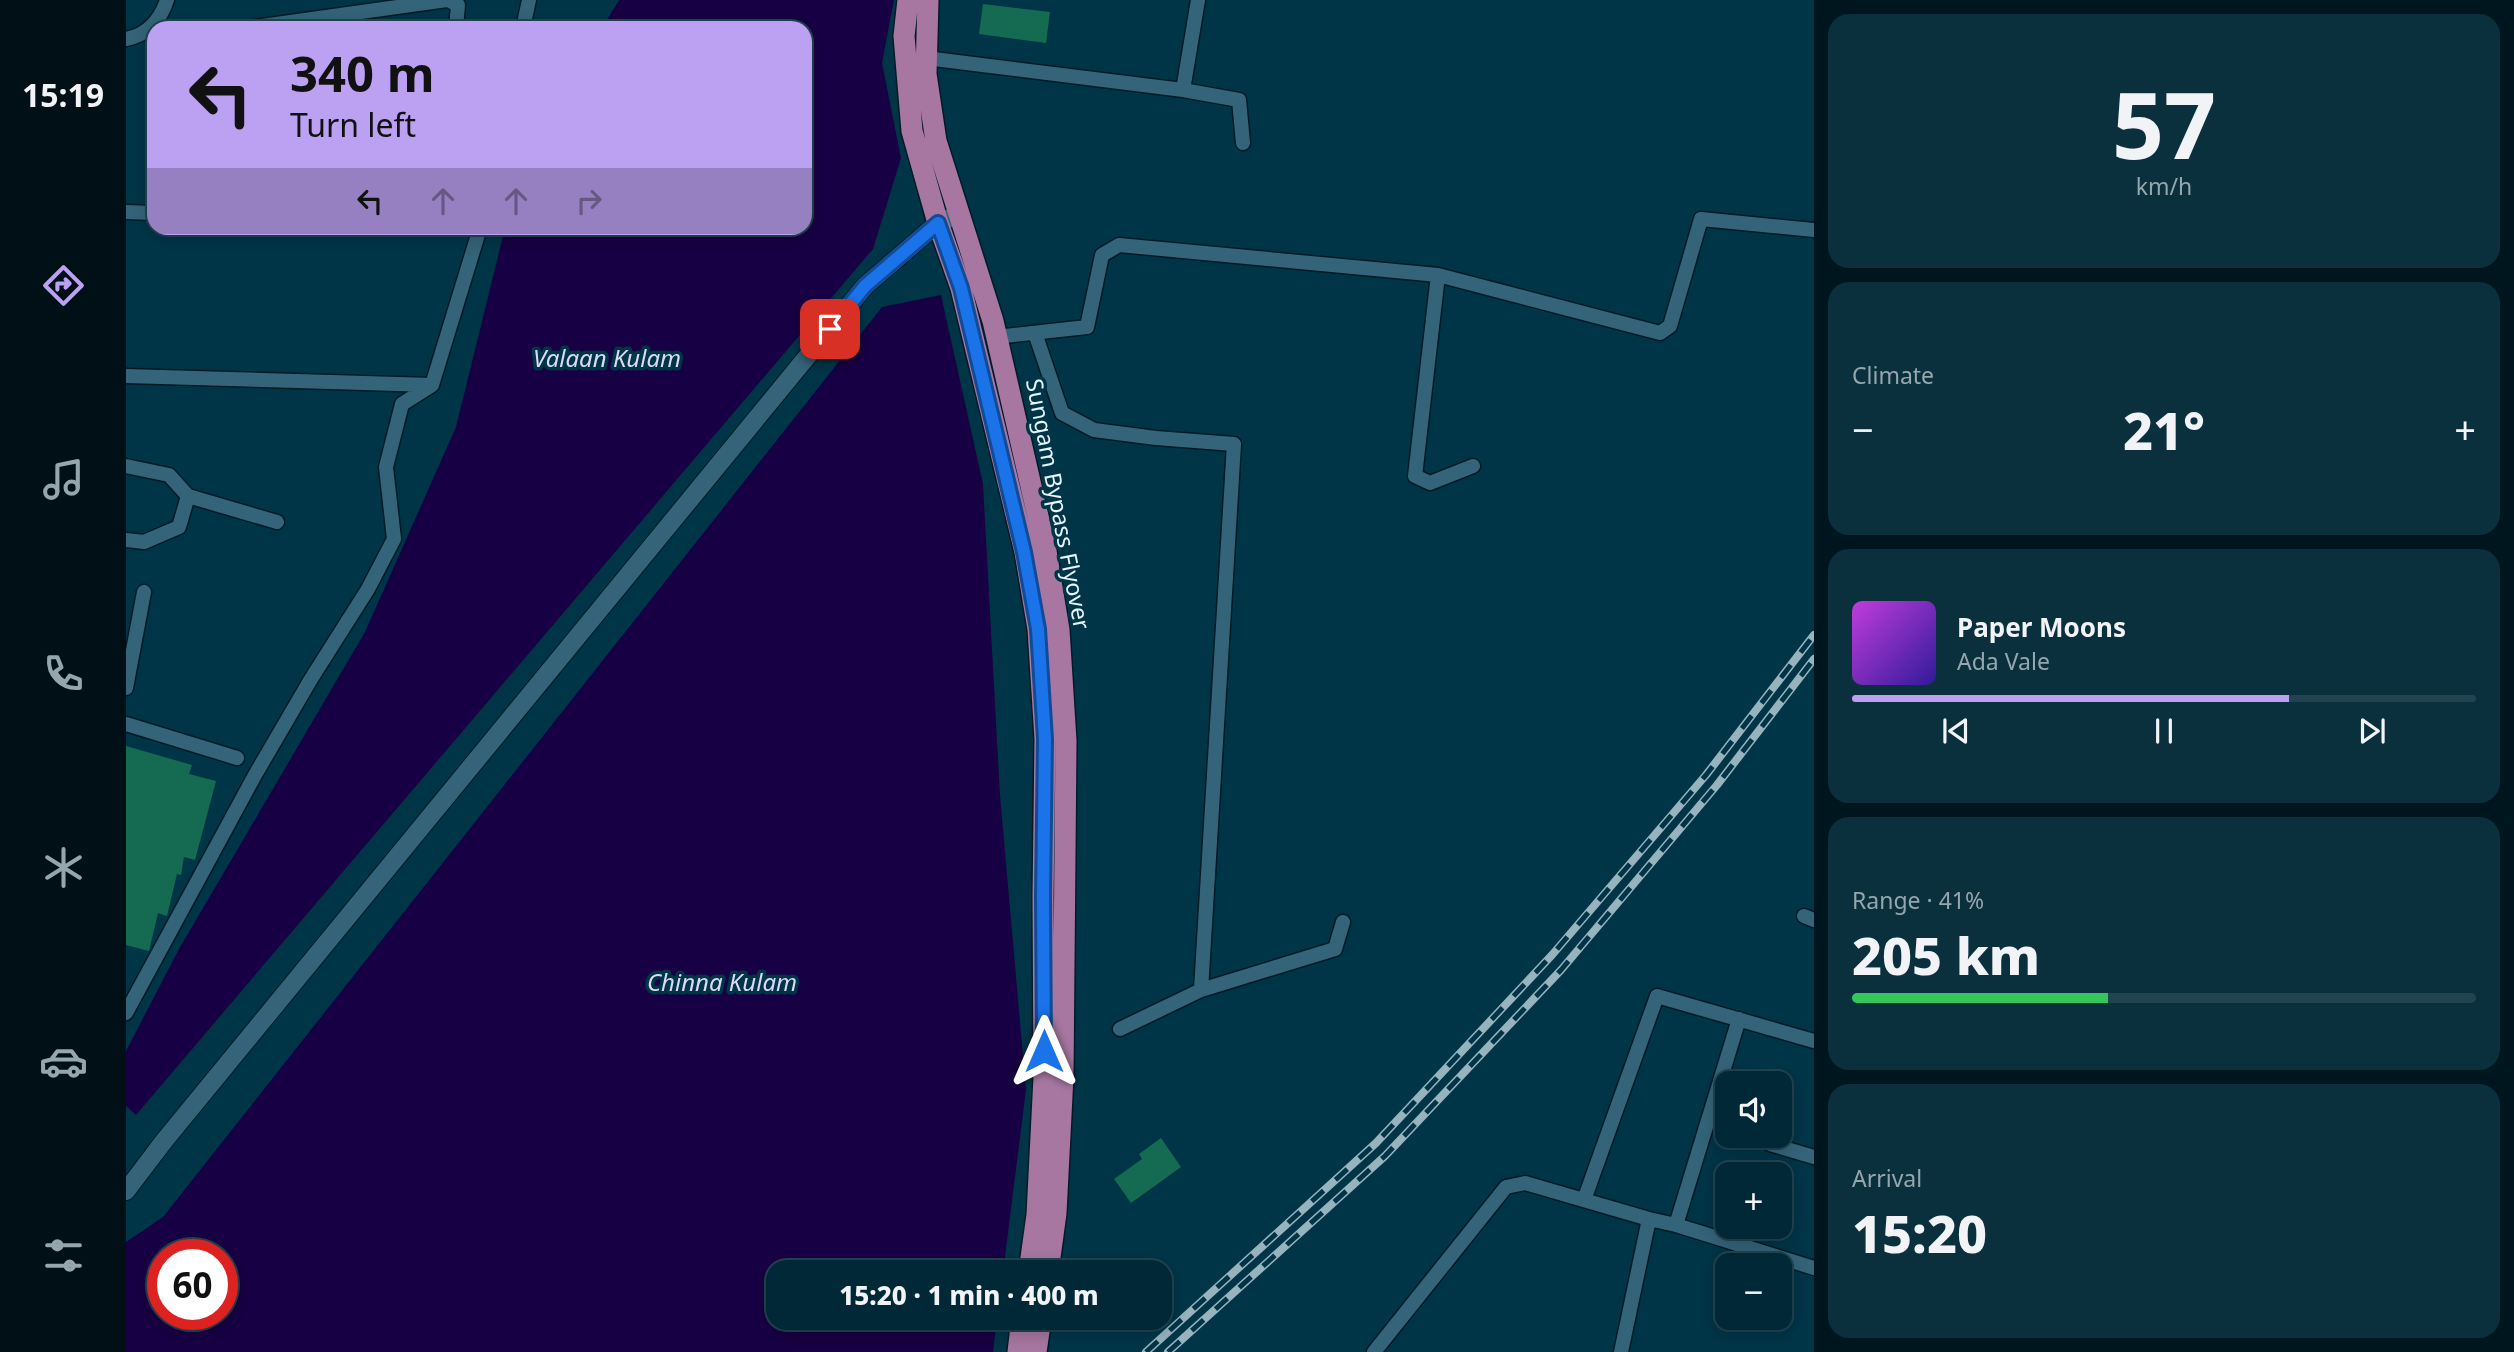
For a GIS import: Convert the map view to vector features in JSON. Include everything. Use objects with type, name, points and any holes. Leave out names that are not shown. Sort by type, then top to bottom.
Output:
[{"type":"main road","name":"Sungam Bypass Flyover","points":[[908,0],[904,36],[912,131],[938,223],[961,288],[1024,552],[1048,630],[1066,741],[1063,1076],[1056,1213],[1050,1260]]},
{"type":"main road","name":"Sungam Bypass Flyover","points":[[928,0],[926,74],[936,141],[996,337],[1045,551],[1048,630],[1043,897],[1044,1077],[1037,1215],[1031,1260]]},
{"type":"main road","points":[[1018,1352],[1021,1330]]},
{"type":"main road","points":[[1036,1352],[1039,1330]]},
{"type":"street","points":[[157,21],[167,0]]},
{"type":"street","points":[[297,21],[447,0],[458,5],[457,21]]},
{"type":"street","points":[[524,21],[529,0]]},
{"type":"street","points":[[1183,90],[1198,0]]},
{"type":"street","points":[[126,39],[147,36]]},
{"type":"street","points":[[926,58],[1183,90],[1240,100],[1243,143]]},
{"type":"street","points":[[126,212],[147,213]]},
{"type":"street","points":[[126,1191],[164,1141],[865,286],[938,223],[960,214]]},
{"type":"street","points":[[996,337],[1087,327],[1102,255],[1119,245],[1437,275],[1660,332],[1670,326],[1701,219],[1814,230]]},
{"type":"street","points":[[126,1013],[255,775],[368,589],[394,539],[386,467],[402,404],[432,386],[478,235]]},
{"type":"street","points":[[1437,275],[1415,476],[1430,483],[1473,466]]},
{"type":"street","points":[[1035,333],[1062,413],[1094,430],[1234,444],[1201,990]]},
{"type":"street","points":[[126,376],[432,386]]},
{"type":"street","points":[[126,466],[169,475],[188,496],[277,522]]},
{"type":"street","points":[[126,540],[144,542],[178,527],[188,496]]},
{"type":"street","points":[[126,688],[144,592]]},
{"type":"street","points":[[126,724],[237,758]]},
{"type":"street","points":[[1120,1029],[1201,990],[1335,949],[1343,922]]},
{"type":"street","points":[[1584,1200],[1657,996],[1814,1041]]},
{"type":"street","points":[[1676,1225],[1739,1019]]},
{"type":"street","points":[[1784,1148],[1814,1157]]},
{"type":"street","points":[[1374,1352],[1506,1187],[1525,1183],[1676,1225],[1814,1268]]},
{"type":"street","points":[[1621,1352],[1649,1219]]},
{"type":"water","name":"Valaan Kulam","points":[[619,0],[894,0],[882,63],[901,158],[873,249],[136,1115],[126,1106],[126,1051],[179,949],[365,632],[456,427],[503,235],[812,235],[812,21],[606,21]]},
{"type":"water","name":"Chinna Kulam","points":[[941,295],[983,484],[1000,795],[1026,1090],[1005,1260],[766,1260],[766,1330],[996,1330],[993,1352],[126,1352],[126,1242],[163,1217],[882,307]]},
{"type":"building","points":[[983,4],[1050,12],[1046,43],[979,34]]},
{"type":"building","points":[[126,746],[192,765],[189,774],[216,781],[195,860],[184,857],[181,875],[177,874],[167,916],[158,913],[149,951],[126,945]]},
{"type":"building","points":[[1161,1138],[1181,1167],[1131,1203],[1114,1179],[1142,1159],[1139,1154]]},
{"type":"railway","points":[[1146,1352],[1376,1143],[1552,955],[1706,775],[1814,635]]},
{"type":"railway","points":[[1168,1352],[1385,1156],[1561,970],[1717,785],[1814,659]]},
{"type":"route","points":[[830,329],[865,286],[938,223],[961,288],[1024,552],[1038,629],[1045,739],[1044,1051]]}]
